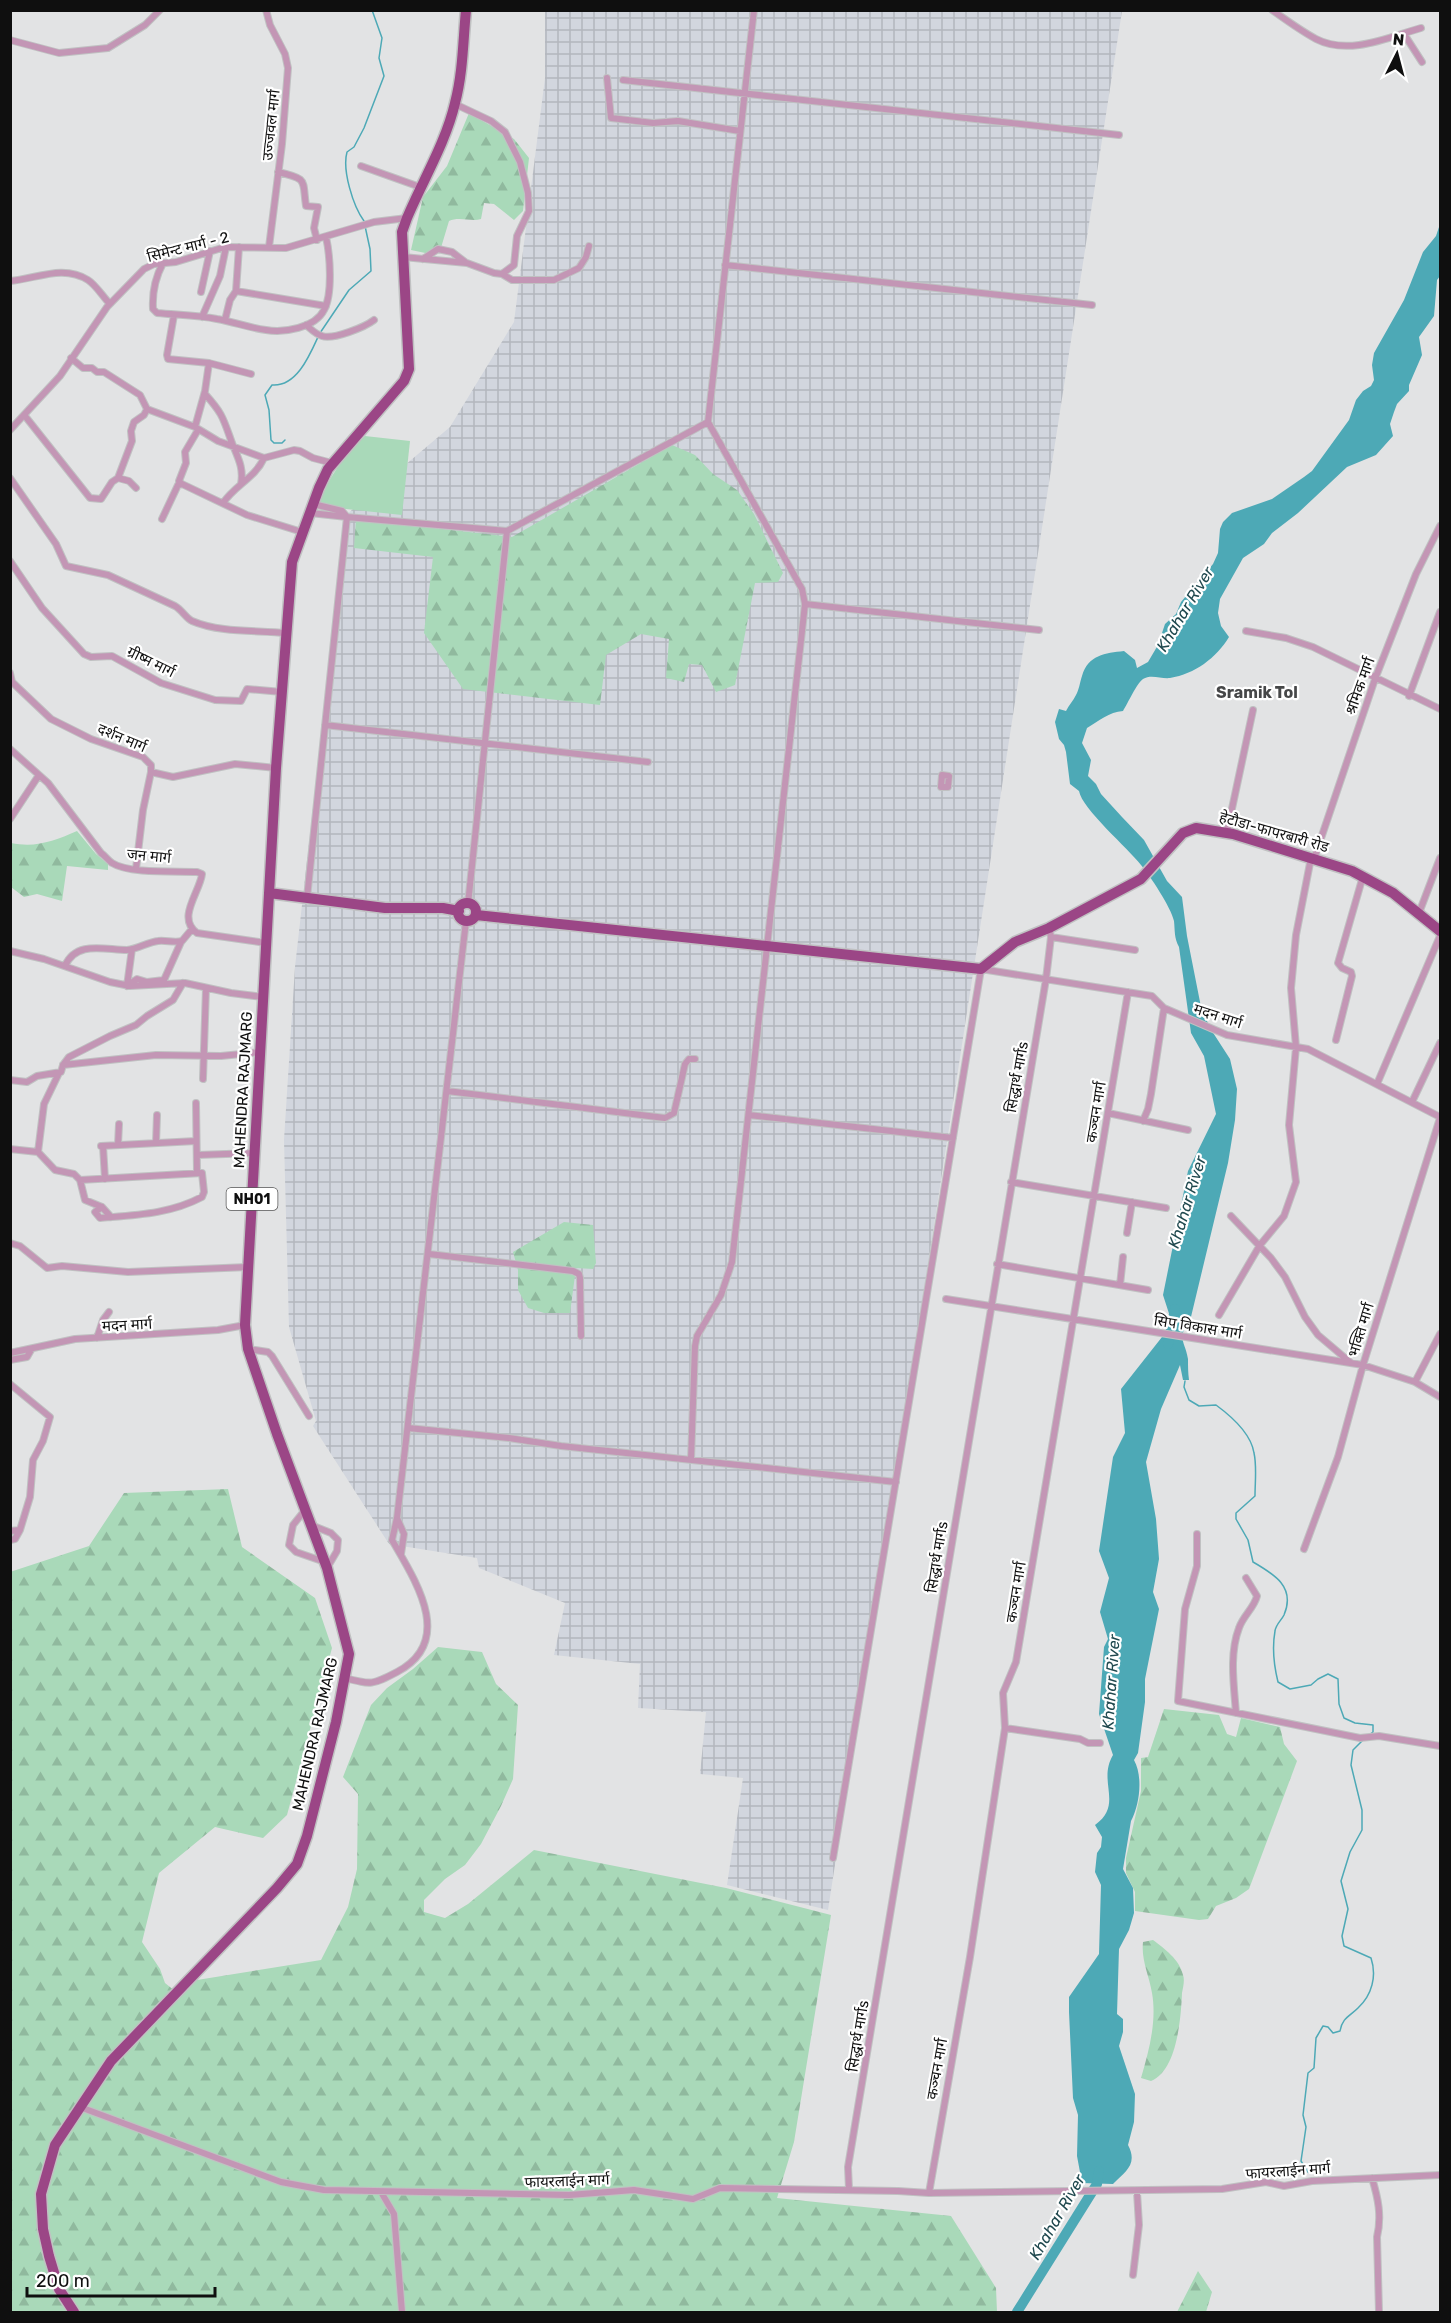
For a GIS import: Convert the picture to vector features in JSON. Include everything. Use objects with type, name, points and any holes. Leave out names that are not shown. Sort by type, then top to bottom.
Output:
[{"type":"highway","name":"MAHENDRA RAJMARG","points":[[74,2313],[59,2289],[43,2229],[41,2194],[55,2145],[111,2061],[278,1888],[297,1864],[307,1836],[336,1722],[349,1654],[345,1631],[326,1565],[276,1434],[248,1349],[245,1325],[276,768],[292,562],[311,508],[328,470],[404,381],[409,369],[402,232],[455,104],[460,80],[466,10]]},
{"type":"highway","name":"हेटौडा-फापरबारी रोड","points":[[981,969],[1015,942],[1050,932],[1141,879],[1183,833],[1190,829],[1209,828],[1227,832],[1363,876],[1393,893],[1440,931]]},
{"type":"highway","points":[[269,893],[385,908],[459,910]]},
{"type":"highway","points":[[471,918],[474,907],[468,904],[463,905],[459,910],[460,917],[981,969]]},
{"type":"street","points":[[10,40],[59,53],[99,50],[108,48],[145,26],[160,10]]},
{"type":"street","name":"उज्जवल मार्ग","points":[[266,10],[270,25],[285,54],[288,68],[269,247]]},
{"type":"street","points":[[691,1460],[694,1346],[697,1336],[721,1295],[732,1262],[805,604],[802,589],[708,422],[754,10]]},
{"type":"street","points":[[1272,10],[1317,39],[1331,44],[1366,44],[1421,28]]},
{"type":"street","points":[[1404,34],[1422,62]]},
{"type":"street","points":[[607,78],[611,118],[653,123],[678,121],[740,131]]},
{"type":"street","points":[[623,80],[1119,135]]},
{"type":"street","points":[[455,104],[491,121],[505,132],[521,166],[528,193],[529,211],[517,236],[514,265],[502,274]]},
{"type":"street","points":[[361,166],[420,187]]},
{"type":"street","points":[[278,172],[289,174],[302,181],[306,188],[306,206],[318,207],[314,228],[317,240]]},
{"type":"street","name":"सिमेन्ट मार्ग - 2","points":[[10,430],[60,376],[110,304],[144,270],[154,264],[176,262],[226,247],[286,248],[374,222],[406,218]]},
{"type":"street","points":[[163,263],[157,274],[152,296],[153,309],[158,313],[202,316],[267,330],[286,330],[306,325],[324,312],[329,253],[326,237]]},
{"type":"street","points":[[423,259],[438,249],[446,250],[465,262],[489,272],[502,274],[512,280],[531,278],[554,280],[579,268],[590,246]]},
{"type":"street","points":[[202,316],[220,276],[226,247]]},
{"type":"street","points":[[225,320],[231,296],[236,291],[239,247]]},
{"type":"street","points":[[201,292],[210,251]]},
{"type":"street","points":[[402,257],[465,262]]},
{"type":"street","points":[[725,265],[1092,305]]},
{"type":"street","points":[[10,281],[54,272],[75,275],[88,280],[110,304]]},
{"type":"street","points":[[236,291],[326,306]]},
{"type":"street","points":[[174,315],[168,359],[209,363],[251,374]]},
{"type":"street","points":[[306,325],[318,335],[329,338],[362,327],[374,320]]},
{"type":"street","points":[[72,358],[82,368],[104,372],[140,395],[147,409],[234,447],[264,458],[294,450],[333,464]]},
{"type":"street","points":[[209,363],[205,394],[196,429],[185,452],[186,463],[179,481],[247,515],[302,532]]},
{"type":"street","points":[[205,394],[222,415],[241,463],[241,484]]},
{"type":"street","points":[[25,416],[90,498],[101,499],[112,482],[118,478],[132,441],[131,431],[134,422],[144,415],[147,409]]},
{"type":"street","points":[[311,508],[348,517],[507,531],[708,422]]},
{"type":"street","points":[[223,503],[241,484],[254,475],[264,458]]},
{"type":"street","points":[[10,478],[56,544],[66,566],[108,574],[175,606],[184,611],[189,619],[207,626],[286,633]]},
{"type":"street","points":[[118,478],[129,481],[136,488]]},
{"type":"street","points":[[162,519],[178,485],[182,484]]},
{"type":"street","points":[[307,898],[348,517]]},
{"type":"street","name":"श्रमिक मार्ग","points":[[1219,1315],[1260,1245],[1284,1216],[1296,1182],[1289,1125],[1296,1047],[1291,988],[1296,935],[1313,859],[1375,679],[1416,574],[1440,526]]},
{"type":"street","points":[[468,904],[507,531]]},
{"type":"street","name":"ग्रीष्म मार्ग","points":[[10,561],[42,608],[84,654],[91,657],[112,656],[161,683],[215,700],[241,701],[247,689],[282,692]]},
{"type":"street","points":[[805,604],[1039,630]]},
{"type":"street","points":[[1409,696],[1440,612]]},
{"type":"street","points":[[1246,631],[1286,638],[1313,647],[1355,666],[1409,696],[1440,709]]},
{"type":"street","name":"दर्शन मार्ग","points":[[10,673],[12,682],[51,719],[91,739],[143,757],[151,765],[152,772],[173,777],[234,764],[276,768]]},
{"type":"street","points":[[1227,832],[1253,710]]},
{"type":"street","points":[[325,725],[648,762]]},
{"type":"street","name":"जन मार्ग","points":[[10,750],[48,783],[101,853],[111,862],[136,869],[202,874],[190,905],[188,918],[192,929]]},
{"type":"street","points":[[136,869],[142,810],[152,772]]},
{"type":"street","points":[[10,819],[39,775]]},
{"type":"street","points":[[1419,913],[1440,858]]},
{"type":"street","points":[[1336,1040],[1352,976],[1351,972],[1342,968],[1338,963],[1363,876]]},
{"type":"street","points":[[345,1677],[375,1684],[406,1667],[423,1646],[427,1634],[425,1602],[392,1539],[397,1518],[447,1091],[471,918]]},
{"type":"street","points":[[127,986],[137,979],[147,982],[164,980],[182,941],[192,929],[197,933],[266,943]]},
{"type":"street","points":[[1050,932],[1135,950]]},
{"type":"street","name":"सिद्धार्थ मार्गs","points":[[849,2190],[849,2167],[1046,979],[1050,932]]},
{"type":"street","points":[[1377,1084],[1440,936]]},
{"type":"street","points":[[65,966],[72,955],[95,947],[132,949],[159,941],[182,941]]},
{"type":"street","points":[[127,986],[132,949]]},
{"type":"street","points":[[10,951],[127,986],[183,983],[263,997]]},
{"type":"street","points":[[832,1858],[981,969]]},
{"type":"street","name":"मदन मार्ग","points":[[981,969],[1152,996],[1164,1008],[1227,1035],[1308,1049],[1440,1117]]},
{"type":"street","points":[[38,1152],[44,1104],[59,1073],[63,1070],[63,1065],[76,1053],[136,1025],[172,1000],[183,983]]},
{"type":"street","points":[[203,1078],[206,988]]},
{"type":"street","name":"कञ्चन मार्ग","points":[[929,2193],[1005,1728],[1003,1693],[1016,1662],[1128,992]]},
{"type":"street","points":[[1143,1121],[1149,1109],[1152,1094],[1164,1008]]},
{"type":"street","points":[[1412,1102],[1440,1043]]},
{"type":"street","points":[[63,1065],[156,1055],[233,1056],[260,1052]]},
{"type":"street","points":[[447,1091],[665,1118],[674,1113],[685,1064],[689,1059],[695,1059]]},
{"type":"street","points":[[10,1080],[27,1082],[37,1076],[59,1073]]},
{"type":"street","points":[[196,1103],[196,1173]]},
{"type":"street","points":[[1108,1113],[1188,1130]]},
{"type":"street","points":[[156,1143],[157,1115]]},
{"type":"street","points":[[749,1115],[953,1138]]},
{"type":"street","name":"भक्ति मार्ग","points":[[1304,1549],[1338,1457],[1363,1365],[1440,1117]]},
{"type":"street","points":[[118,1145],[119,1124]]},
{"type":"street","points":[[105,1179],[102,1146],[196,1141]]},
{"type":"street","points":[[10,1149],[38,1152],[55,1170],[69,1172],[80,1180],[202,1173],[204,1192],[202,1197],[184,1207],[159,1213],[100,1218],[95,1212],[102,1207],[85,1200],[80,1180]]},
{"type":"street","points":[[197,1155],[255,1153]]},
{"type":"street","points":[[1011,1182],[1166,1208]]},
{"type":"street","points":[[1127,1233],[1132,1202]]},
{"type":"street","points":[[1232,1216],[1260,1245],[1285,1277],[1305,1317],[1318,1335],[1352,1364]]},
{"type":"street","points":[[10,1243],[20,1246],[47,1268],[62,1266],[128,1272],[248,1267]]},
{"type":"street","points":[[429,1254],[573,1270],[579,1274],[580,1278],[581,1336]]},
{"type":"street","points":[[1120,1286],[1123,1257]]},
{"type":"street","points":[[998,1264],[1148,1290]]},
{"type":"street","name":"सिप विकास मार्ग","points":[[946,1299],[1363,1365],[1415,1382],[1439,1393]]},
{"type":"street","points":[[97,1338],[103,1320],[109,1312]]},
{"type":"street","name":"मदन मार्ग","points":[[10,1353],[75,1340],[218,1330],[245,1325]]},
{"type":"street","points":[[1415,1382],[1440,1334]]},
{"type":"street","points":[[248,1349],[268,1352],[272,1356],[309,1416]]},
{"type":"street","points":[[10,1360],[27,1357],[31,1350]]},
{"type":"street","points":[[10,1384],[50,1417],[43,1441],[33,1460],[30,1497],[20,1530],[15,1539],[10,1540]]},
{"type":"street","points":[[408,1428],[896,1482]]},
{"type":"street","points":[[305,1510],[293,1526],[289,1545],[296,1552],[326,1565],[337,1551],[338,1540],[331,1533],[311,1525]]},
{"type":"street","points":[[397,1518],[404,1534],[401,1554]]},
{"type":"street","points":[[10,1531],[20,1530]]},
{"type":"street","points":[[1197,1534],[1197,1566],[1185,1609],[1178,1701],[1360,1738],[1379,1736],[1440,1746]]},
{"type":"street","points":[[1236,1713],[1232,1674],[1238,1629],[1257,1596],[1246,1578]]},
{"type":"street","points":[[1005,1728],[1080,1739],[1088,1743],[1100,1743]]},
{"type":"street","name":"फायरलाईन मार्ग","points":[[81,2107],[281,2182],[324,2190],[569,2195],[634,2190],[693,2199],[720,2188],[929,2193],[1137,2192],[1222,2189],[1266,2182],[1284,2186],[1312,2181],[1440,2175]]},
{"type":"street","points":[[1372,2178],[1379,2201],[1380,2226],[1377,2237],[1379,2313]]},
{"type":"street","points":[[381,2192],[394,2214],[402,2313]]},
{"type":"street","points":[[1133,2275],[1139,2225],[1137,2192]]},
{"type":"shaded area","points":[[545,11],[1122,11],[828,1910],[727,1885],[743,1778],[700,1774],[706,1712],[638,1708],[640,1664],[554,1655],[565,1603],[479,1568],[477,1558],[389,1544],[313,1426],[316,1421],[289,1327],[284,1140],[295,967],[346,515],[450,427],[514,322],[545,78]]},
{"type":"green space","points":[[469,113],[514,139],[529,158],[523,211],[514,220],[494,204],[484,203],[481,219],[449,221],[440,251],[430,254],[411,250],[423,197],[447,166]]},
{"type":"green space","points":[[365,436],[410,441],[402,515],[318,506],[337,468]]},
{"type":"green space","points":[[672,445],[695,455],[713,474],[737,490],[754,514],[783,573],[778,582],[755,583],[735,685],[716,692],[702,665],[689,664],[684,682],[666,678],[669,639],[641,634],[606,655],[600,705],[463,689],[424,633],[433,557],[354,548],[356,519],[512,537]]},
{"type":"green space","points":[[77,831],[96,854],[108,864],[108,870],[67,866],[62,901],[37,894],[24,897],[11,887],[11,843],[29,845],[45,843]]},
{"type":"green space","points":[[564,1222],[593,1225],[596,1263],[593,1269],[576,1268],[570,1313],[544,1313],[528,1308],[518,1290],[518,1270],[513,1252]]},
{"type":"green space","points":[[228,1489],[242,1547],[315,1598],[332,1648],[287,1815],[263,1838],[215,1827],[159,1873],[142,1942],[160,1969],[165,1983],[180,1995],[197,1980],[321,1960],[348,1907],[357,1869],[358,1794],[343,1777],[371,1705],[387,1688],[438,1647],[482,1652],[496,1684],[518,1705],[513,1779],[481,1844],[465,1865],[445,1879],[424,1900],[424,1912],[445,1918],[468,1904],[534,1850],[726,1888],[831,1915],[794,2142],[777,2198],[951,2216],[996,2288],[997,2312],[11,2312],[10,1572],[89,1546],[124,1493]]},
{"type":"green space","points":[[1164,1709],[1219,1715],[1227,1734],[1236,1737],[1241,1718],[1280,1727],[1284,1744],[1297,1761],[1249,1889],[1236,1898],[1216,1906],[1208,1919],[1199,1920],[1135,1911],[1135,1892],[1126,1873],[1126,1858],[1141,1791],[1141,1758],[1148,1757]]},
{"type":"green space","points":[[1153,1940],[1175,1959],[1184,1977],[1184,1982],[1179,2029],[1172,2055],[1167,2067],[1151,2081],[1141,2078],[1154,2014],[1152,1993],[1144,1961],[1143,1942]]},
{"type":"green space","points":[[1198,2271],[1212,2292],[1206,2312],[1177,2312]]},
{"type":"water","points":[[1440,224],[1440,276],[1437,280],[1434,316],[1419,337],[1422,355],[1409,385],[1409,391],[1397,404],[1394,412],[1390,424],[1393,436],[1376,455],[1347,467],[1298,513],[1272,533],[1264,544],[1243,558],[1220,599],[1218,613],[1221,626],[1229,637],[1218,652],[1204,664],[1188,673],[1170,678],[1143,679],[1123,711],[1109,715],[1087,728],[1082,743],[1091,760],[1088,776],[1096,784],[1101,794],[1144,840],[1167,881],[1182,897],[1201,1007],[1210,1028],[1230,1059],[1237,1089],[1228,1163],[1190,1321],[1182,1336],[1188,1359],[1189,1380],[1183,1380],[1180,1365],[1161,1409],[1146,1462],[1156,1519],[1159,1559],[1153,1592],[1159,1609],[1145,1679],[1145,1702],[1138,1753],[1134,1760],[1139,1774],[1139,1790],[1123,1869],[1133,1888],[1134,1913],[1129,1930],[1119,1949],[1117,2014],[1123,2019],[1123,2032],[1119,2046],[1135,2094],[1134,2122],[1128,2145],[1132,2157],[1129,2167],[1113,2184],[1082,2183],[1077,2156],[1078,2115],[1073,2098],[1069,1997],[1099,1954],[1101,1885],[1095,1872],[1102,1837],[1095,1825],[1108,1809],[1108,1774],[1113,1755],[1099,1714],[1104,1647],[1108,1639],[1100,1612],[1109,1578],[1099,1551],[1113,1457],[1125,1433],[1121,1389],[1162,1337],[1173,1336],[1174,1329],[1163,1295],[1188,1171],[1216,1114],[1204,1056],[1191,1033],[1179,947],[1172,915],[1150,876],[1088,808],[1079,791],[1070,784],[1066,752],[1059,739],[1055,722],[1059,709],[1066,711],[1075,697],[1085,669],[1093,659],[1104,654],[1124,651],[1135,660],[1137,668],[1148,662],[1158,645],[1165,624],[1176,614],[1181,602],[1213,564],[1218,553],[1220,529],[1232,513],[1272,499],[1312,471],[1349,420],[1356,400],[1363,391],[1371,386],[1374,380],[1372,365],[1374,353],[1404,300],[1423,252],[1436,236]]},
{"type":"waterway","points":[[364,221],[349,188],[346,160],[347,152],[354,147],[364,128],[384,76],[379,58],[382,38],[372,10]]},
{"type":"waterway","points":[[320,333],[349,290],[371,271],[370,249],[365,226]]},
{"type":"waterway","points":[[285,440],[282,443],[274,443],[271,440],[269,410],[265,395],[272,385],[288,381],[295,376],[306,362],[318,337]]},
{"type":"waterway","name":"Khahar River","points":[[1168,1344],[1175,1309]]},
{"type":"waterway","points":[[1185,1381],[1184,1387],[1189,1400],[1199,1406],[1216,1405],[1240,1426],[1252,1446],[1255,1463],[1255,1496],[1236,1513],[1236,1519],[1248,1540],[1253,1562],[1268,1571],[1281,1582],[1285,1589],[1287,1605],[1284,1615],[1276,1626],[1274,1637],[1275,1670],[1278,1682],[1290,1689],[1311,1685],[1328,1674],[1338,1679],[1339,1704],[1344,1718],[1355,1723],[1373,1725],[1373,1732],[1369,1735]]},
{"type":"waterway","points":[[1308,2172],[1301,2161],[1306,2127],[1303,2115],[1308,2073],[1314,2068],[1316,2038],[1323,2026],[1328,2027],[1333,2033],[1340,2031],[1344,2020],[1367,1997],[1373,1978],[1371,1958],[1344,1946],[1342,1936],[1348,1909],[1341,1881],[1350,1852],[1362,1830],[1362,1810],[1351,1765],[1353,1750],[1363,1740]]},
{"type":"waterway","name":"Khahar River","points":[[1017,2312],[1097,2184],[1099,2171]]},
{"type":"district","name":"Sramik Tol","points":[[1257,692]]}]
